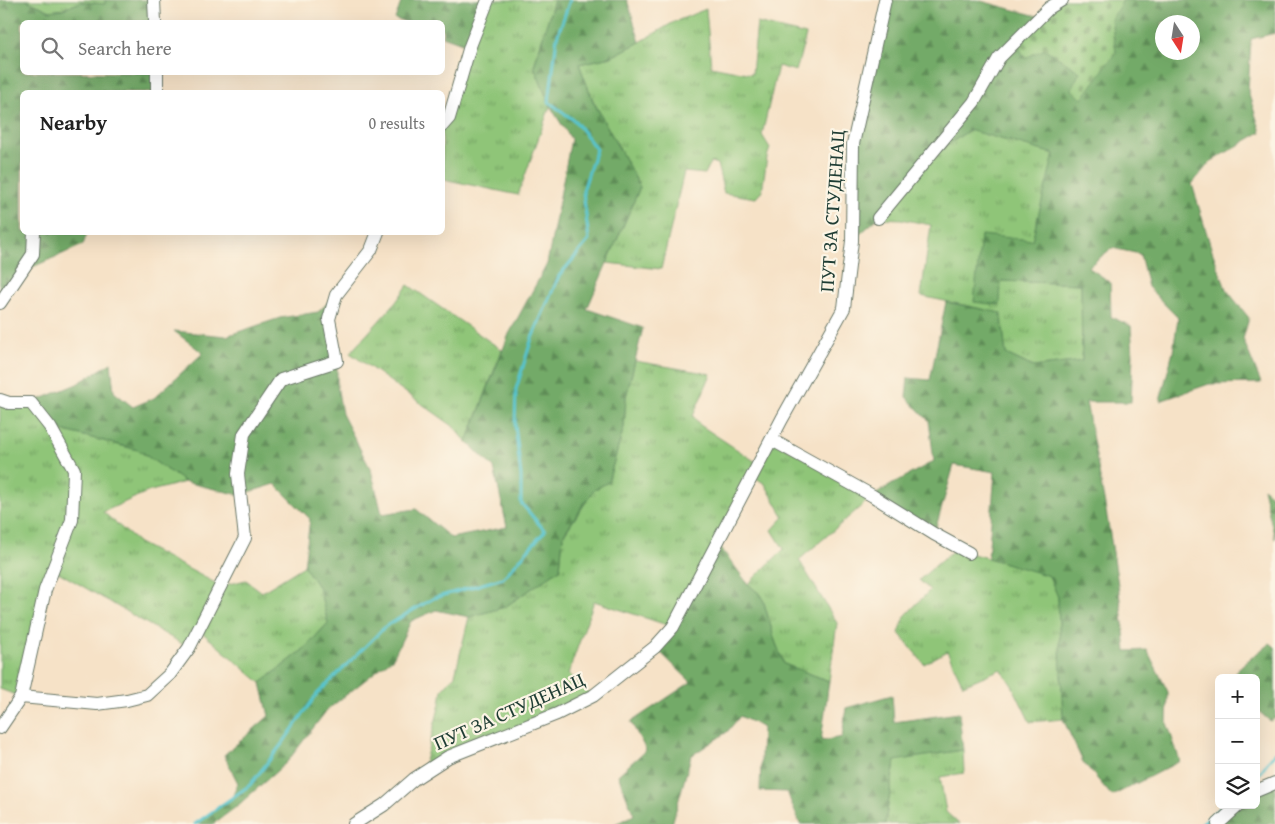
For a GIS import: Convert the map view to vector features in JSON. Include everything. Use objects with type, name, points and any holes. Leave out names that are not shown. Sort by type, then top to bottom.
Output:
[{"type":"street","points":[[154,0],[155,20]]},
{"type":"street","points":[[445,123],[449,118],[470,46],[488,0]]},
{"type":"street","name":"ПУТ ЗА СТУДЕНАЦ","points":[[354,824],[384,805],[414,779],[448,757],[558,714],[592,696],[655,647],[672,627],[844,308],[852,241],[853,144],[885,0]]},
{"type":"street","points":[[878,218],[974,102],[999,58],[1049,8],[1062,0]]},
{"type":"street","points":[[157,75],[157,90]]},
{"type":"street","points":[[0,303],[33,254],[34,235]]},
{"type":"street","points":[[20,696],[97,704],[120,701],[147,695],[170,674],[189,648],[245,538],[238,474],[244,434],[281,379],[337,362],[329,319],[336,295],[371,250],[377,235]]},
{"type":"street","points":[[0,728],[20,696],[45,590],[72,520],[74,470],[50,427],[31,403],[3,402]]},
{"type":"street","points":[[772,440],[873,496],[934,534],[969,553]]},
{"type":"street","points":[[1260,789],[1275,782]]},
{"type":"street","points":[[1218,824],[1235,809]]},
{"type":"green space","points":[[0,0],[26,0],[50,11],[63,9],[81,2],[105,4],[105,0],[154,0],[155,20],[20,20],[20,75],[157,75],[159,90],[20,90],[20,235],[86,235],[83,245],[21,272],[0,303]]},
{"type":"green space","points":[[26,0],[105,0],[106,4],[81,2],[63,9],[50,11]]},
{"type":"green space","points":[[402,0],[488,0],[470,46],[445,37],[445,20],[395,19]]},
{"type":"green space","points":[[488,0],[554,0],[534,66],[550,106],[518,195],[445,179],[445,118]]},
{"type":"green space","points":[[554,0],[627,0],[640,42],[611,57],[579,64],[593,101],[640,187],[587,309],[643,328],[626,397],[624,427],[608,482],[594,490],[563,535],[560,569],[505,607],[469,617],[436,610],[411,621],[393,658],[327,710],[287,762],[236,807],[213,824],[195,824],[232,798],[238,783],[224,755],[269,716],[261,683],[304,649],[328,623],[319,588],[304,566],[310,519],[275,484],[240,495],[185,482],[138,450],[50,427],[31,403],[77,384],[111,363],[114,392],[133,407],[154,398],[203,353],[174,331],[226,336],[280,318],[318,312],[336,295],[329,319],[337,361],[337,385],[342,414],[371,470],[382,514],[416,509],[451,538],[507,527],[494,468],[467,442],[509,334],[547,264],[571,139],[550,106],[534,66]]},
{"type":"green space","points":[[885,0],[977,0],[1041,17],[1045,49],[1080,72],[1116,52],[1111,20],[1123,0],[1275,0],[1275,33],[1251,39],[1248,92],[1261,132],[1210,162],[1192,184],[1212,251],[1226,289],[1249,318],[1243,339],[1261,383],[1209,384],[1160,401],[1173,352],[1178,318],[1148,287],[1140,254],[1112,248],[1088,267],[1110,282],[1111,317],[1131,326],[1133,355],[1131,402],[1086,402],[1114,557],[1126,651],[1147,650],[1168,692],[1167,723],[1180,761],[1112,796],[1083,762],[1063,719],[1058,597],[1049,576],[988,558],[995,472],[954,465],[934,534],[873,496],[934,461],[929,421],[906,397],[908,378],[930,380],[946,302],[1001,313],[1006,354],[1033,367],[1082,361],[1081,284],[1001,281],[1000,305],[974,302],[981,235],[1032,240],[1054,154],[969,130],[924,162],[878,218],[852,241],[853,149]]},
{"type":"green space","points":[[1062,0],[1123,0],[1111,20],[1116,52],[1082,99],[1071,89],[1080,72],[1045,49],[1025,58],[1016,41]]},
{"type":"green space","points":[[706,9],[711,66],[752,74],[757,23],[806,35],[796,71],[778,66],[762,135],[770,148],[762,191],[756,198],[724,193],[717,164],[711,162],[705,174],[684,172],[661,269],[607,263],[640,187],[593,100],[579,64],[611,57],[674,22]]},
{"type":"green space","points":[[969,130],[1055,154],[1032,240],[1000,281],[1081,284],[1082,361],[1034,367],[1006,354],[1001,313],[921,296],[931,225],[901,219],[878,218],[924,162]]},
{"type":"green space","points":[[408,285],[502,350],[467,442],[453,426],[350,353],[396,302]]},
{"type":"green space","points":[[635,361],[711,374],[693,416],[700,425],[759,464],[772,440],[873,496],[799,560],[837,623],[829,681],[784,664],[762,596],[748,584],[784,549],[772,530],[784,517],[765,484],[753,476],[673,627],[594,601],[568,674],[593,696],[424,765],[442,690],[455,675],[469,617],[505,607],[560,569],[563,536],[594,490],[608,482],[624,427],[626,397]]},
{"type":"green space","points":[[0,400],[31,403],[50,427],[138,450],[185,482],[147,492],[103,512],[139,543],[221,586],[246,580],[262,592],[304,566],[319,588],[328,623],[304,649],[261,683],[199,630],[189,648],[53,569],[21,697],[0,689]]},
{"type":"green space","points":[[1263,488],[1275,498],[1275,539]]},
{"type":"green space","points":[[717,543],[748,584],[762,596],[784,664],[829,681],[821,741],[842,737],[846,708],[892,695],[894,722],[959,713],[963,750],[895,761],[885,824],[800,824],[787,792],[760,791],[762,727],[740,716],[727,732],[691,756],[672,824],[615,824],[634,815],[618,775],[646,750],[631,722],[691,682],[655,647]]},
{"type":"green space","points":[[957,547],[969,553],[1049,575],[1058,597],[1063,719],[1030,722],[1013,687],[1001,669],[963,685],[947,651],[924,664],[899,633],[905,616],[930,590],[919,580]]},
{"type":"green space","points":[[1270,643],[1275,647],[1275,718],[1270,721],[1260,712],[1260,674],[1235,674],[1241,666]]},
{"type":"green space","points":[[963,750],[964,773],[940,777],[946,812],[959,824],[885,824],[895,760]]},
{"type":"green space","points":[[1260,782],[1263,788],[1275,783],[1275,824],[1201,824],[1218,809],[1260,809]]},
{"type":"waterway","points":[[195,824],[250,785],[285,740],[317,694],[386,626],[434,598],[503,578],[545,531],[521,503],[521,476],[515,425],[516,389],[532,338],[559,276],[589,240],[583,191],[596,149],[575,121],[549,102],[557,37],[570,0]]},
{"type":"waterway","points":[[1260,773],[1275,752]]},
{"type":"waterway","points":[[1201,824],[1218,809]]}]
